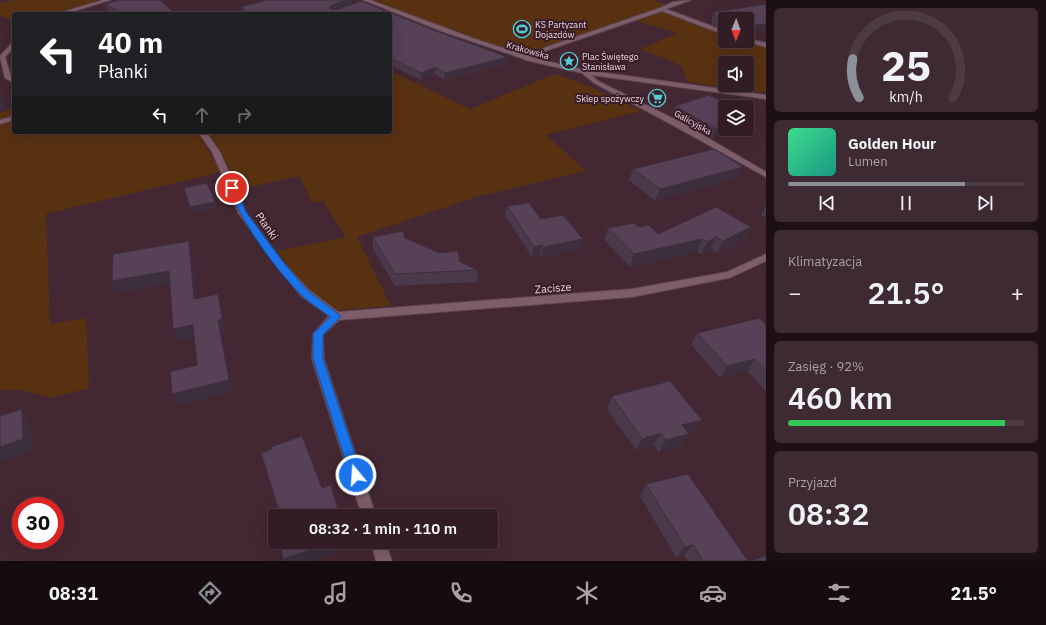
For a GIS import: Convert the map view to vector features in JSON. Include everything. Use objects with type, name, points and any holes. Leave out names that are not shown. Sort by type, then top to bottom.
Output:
[{"type":"street","points":[[66,12],[108,0]]},
{"type":"street","points":[[526,59],[546,49],[662,9],[675,2],[689,0]]},
{"type":"street","points":[[358,5],[366,1]]},
{"type":"street","name":"Krakowska","points":[[366,1],[526,59],[584,72],[766,97]]},
{"type":"street","points":[[662,9],[718,30]]},
{"type":"street","points":[[754,42],[766,45]]},
{"type":"street","points":[[12,45],[2,57],[8,78],[12,81]]},
{"type":"street","name":"Galicyjska","points":[[584,72],[596,82],[681,126],[766,175]]},
{"type":"street","points":[[604,75],[609,88]]},
{"type":"street","points":[[0,122],[12,119]]},
{"type":"street","name":"Płanki","points":[[203,134],[216,152],[242,212],[280,264],[305,293],[336,316]]},
{"type":"street","name":"Zacisze","points":[[336,316],[632,293],[729,275],[766,257]]},
{"type":"street","points":[[336,316],[318,334],[318,359],[368,509]]},
{"type":"street","points":[[380,549],[384,561]]},
{"type":"shaded area","points":[[15,0],[102,1],[63,12],[12,12],[12,19],[0,16],[0,3]]},
{"type":"shaded area","name":"KS Partyzant Dojazdów","points":[[369,0],[652,0],[666,5],[522,55],[510,52]]},
{"type":"shaded area","points":[[664,11],[718,31],[718,48],[754,48],[754,43],[766,46],[766,93],[754,91],[754,56],[718,56],[718,86],[688,82],[681,65],[640,49],[678,33],[636,21]]},
{"type":"shaded area","points":[[392,72],[470,109],[555,74],[591,87],[641,111],[546,135],[586,171],[476,197],[357,237],[391,306],[336,310],[308,290],[277,251],[346,237],[323,201],[313,203],[299,176],[238,190],[222,153],[209,134],[392,134]]},
{"type":"shaded area","points":[[12,109],[12,134],[198,134],[221,172],[46,214],[50,324],[86,318],[89,388],[51,398],[22,390],[0,390],[0,113]]},
{"type":"building","points":[[120,0],[160,0],[173,12],[120,12],[105,4]]},
{"type":"building","points":[[267,0],[346,0],[330,6],[330,9],[339,9],[361,1],[388,12],[248,12],[241,7]]},
{"type":"building","points":[[766,4],[766,24],[754,25],[754,12],[718,12],[718,19],[715,18],[714,12]]},
{"type":"building","points":[[392,13],[508,57],[445,73],[436,67],[421,73],[392,59]]},
{"type":"building","points":[[709,95],[720,100],[718,100],[718,127],[716,129],[675,106]]},
{"type":"building","points":[[714,149],[743,167],[660,189],[633,169]]},
{"type":"building","points":[[207,183],[215,202],[190,207],[184,188]]},
{"type":"building","points":[[529,203],[541,219],[563,215],[583,239],[544,247],[542,245],[534,247],[507,206]]},
{"type":"building","points":[[716,207],[751,227],[723,241],[716,237],[707,242],[702,239],[634,254],[608,228],[634,223],[638,227],[649,225],[658,234]]},
{"type":"building","points":[[403,231],[405,238],[440,253],[458,251],[460,262],[478,270],[395,274],[373,237]]},
{"type":"building","points":[[189,241],[194,299],[218,294],[222,319],[218,320],[229,380],[172,394],[170,372],[197,365],[193,325],[173,329],[169,271],[112,281],[113,254]]},
{"type":"building","points":[[760,318],[766,325],[766,370],[755,359],[727,366],[697,333]]},
{"type":"building","points":[[670,381],[702,420],[682,425],[689,434],[666,440],[661,433],[642,439],[612,396]]},
{"type":"building","points":[[22,409],[23,439],[0,447],[0,416]]},
{"type":"building","points":[[302,436],[322,488],[331,485],[338,509],[279,509],[261,453],[272,449],[271,447]]},
{"type":"building","points":[[688,474],[748,561],[703,561],[693,545],[685,547],[646,484]]},
{"type":"building","points":[[281,549],[314,549],[283,559]]},
{"type":"building","points":[[766,556],[766,561],[751,561]]},
{"type":"place","name":"KS Partyzant Dojazdów","points":[[522,29]]},
{"type":"place","name":"Plac Świętego Stanisława","points":[[569,61]]},
{"type":"place","name":"Sklep spożywczy","points":[[657,98]]},
{"type":"route","points":[[232,188],[242,212],[280,264],[305,293],[336,316],[318,334],[318,359],[356,475]]}]
